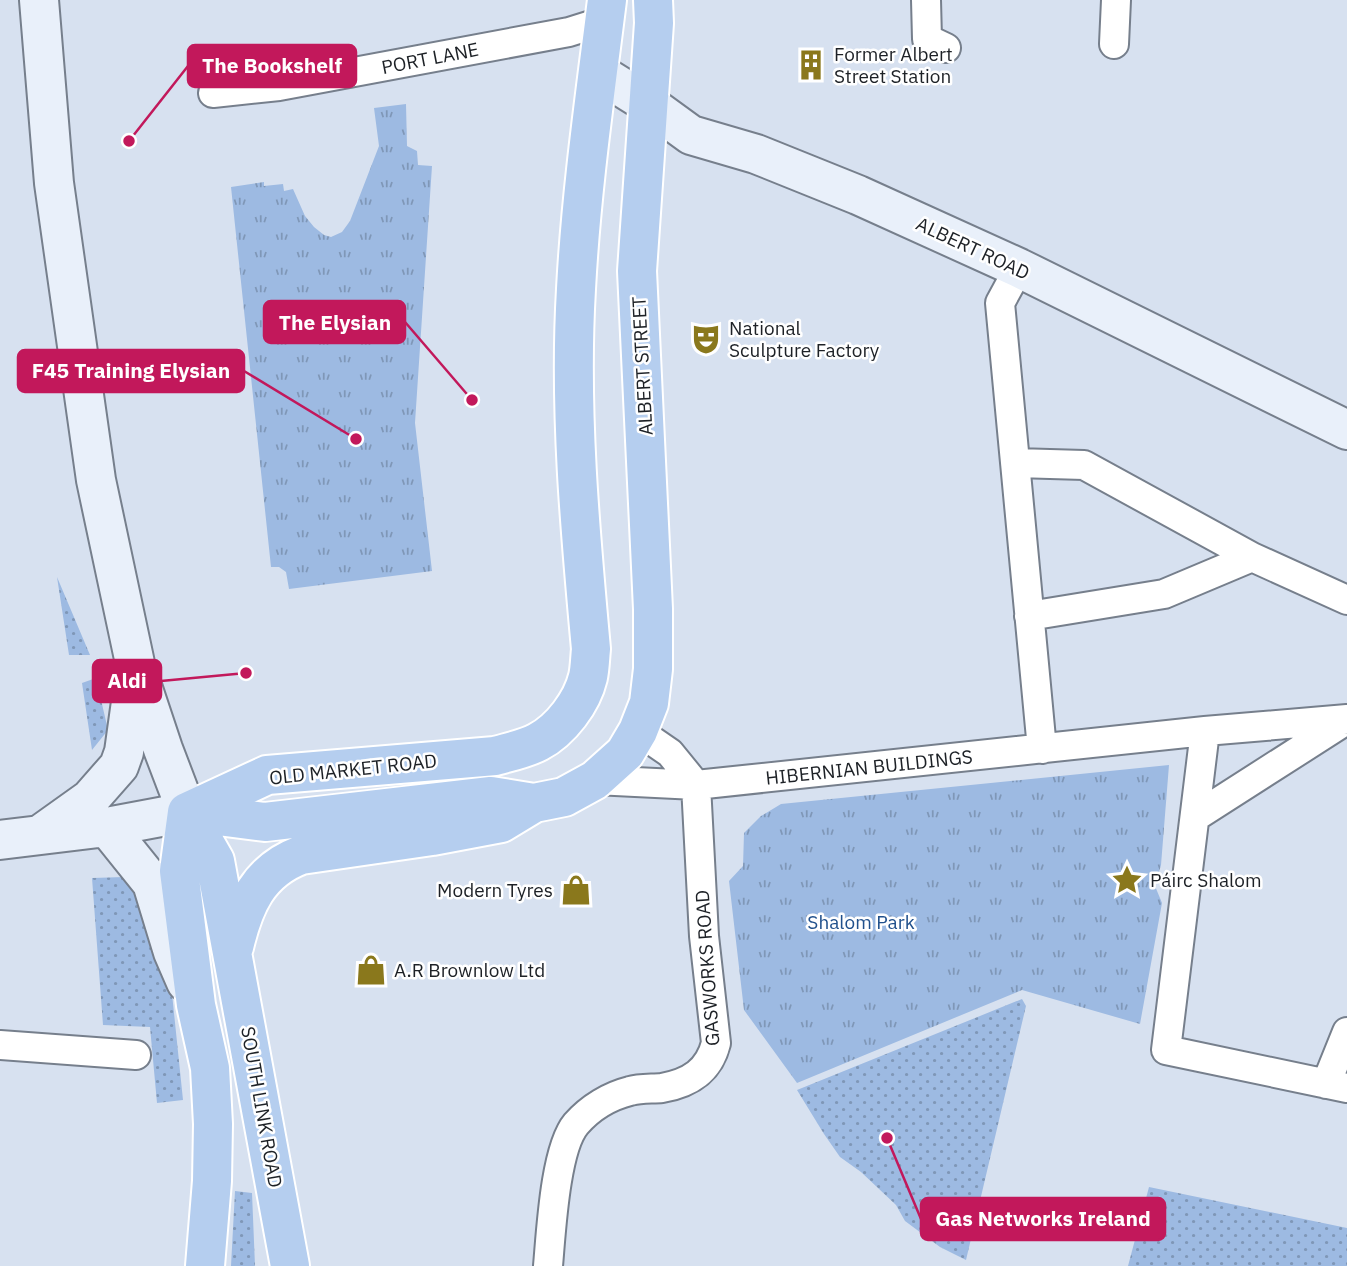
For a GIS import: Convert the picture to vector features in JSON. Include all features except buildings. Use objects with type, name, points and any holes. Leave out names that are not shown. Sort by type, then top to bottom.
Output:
[{"type":"highway","name":"ALBERT STREET","points":[[638,731],[649,703],[653,668],[653,609],[637,271],[654,23],[653,0]]},
{"type":"highway","points":[[598,73],[606,11]]},
{"type":"highway","name":"OLD MARKET ROAD","points":[[187,812],[267,775],[495,755],[519,750],[538,742],[556,729],[575,704],[588,678],[592,649],[580,501],[574,352],[583,197],[598,73]]},
{"type":"highway","points":[[233,949],[240,919],[249,899],[270,873],[286,861],[301,855],[500,823],[534,803],[564,797],[595,780],[625,753],[638,731]]},
{"type":"highway","points":[[205,1266],[213,1147],[210,1068],[196,1005],[180,871],[187,812],[265,822],[491,796],[534,803]]},
{"type":"highway","name":"SOUTH LINK ROAD","points":[[187,812],[215,861],[290,1266]]},
{"type":"street","points":[[0,840],[107,827],[187,812],[136,668],[96,480],[54,183],[39,0]]},
{"type":"street","points":[[926,0],[927,39],[946,48]]},
{"type":"street","points":[[1114,44],[1116,0]]},
{"type":"street","name":"PORT LANE","points":[[213,93],[279,86],[569,32],[606,11]]},
{"type":"street","name":"ALBERT ROAD","points":[[598,73],[648,103],[691,135],[756,154],[845,190],[1019,268],[1347,430]]},
{"type":"street","points":[[1019,268],[1000,303],[1042,749]]},
{"type":"street","points":[[1015,463],[1084,465],[1252,557],[1347,600]]},
{"type":"street","points":[[1029,615],[1164,594],[1252,557]]},
{"type":"street","points":[[37,836],[90,799],[120,766],[136,668]]},
{"type":"street","points":[[1195,817],[1347,719]]},
{"type":"street","name":"HIBERNIAN BUILDINGS","points":[[595,780],[696,785],[1205,731],[1347,719]]},
{"type":"street","points":[[638,731],[670,753],[696,785]]},
{"type":"street","points":[[1205,731],[1166,1050],[1336,1086],[1347,1032]]},
{"type":"street","name":"GASWORKS ROAD","points":[[548,1266],[558,1181],[566,1143],[575,1126],[593,1109],[612,1097],[633,1090],[664,1087],[695,1076],[707,1067],[713,1055],[716,1043],[704,936],[696,785]]},
{"type":"street","points":[[107,827],[152,883],[173,952],[196,1005]]},
{"type":"street","points":[[0,1045],[136,1055]]},
{"type":"green space","points":[[406,104],[407,146],[417,151],[418,165],[432,166],[415,423],[432,571],[289,589],[286,572],[279,567],[271,567],[231,187],[264,182],[264,186],[283,184],[284,191],[293,189],[305,216],[314,227],[331,237],[342,232],[350,221],[379,146],[374,108]]},
{"type":"green space","points":[[57,577],[90,655],[69,655]]},
{"type":"green space","points":[[96,678],[108,730],[92,750],[82,683]]},
{"type":"green space","name":"Shalom Park","points":[[1169,765],[1161,865],[1155,886],[1162,903],[1140,1024],[1022,990],[797,1083],[744,1010],[729,881],[743,866],[744,833],[761,816],[781,804]]},
{"type":"green space","points":[[124,877],[136,886],[171,984],[183,1100],[157,1103],[150,1027],[103,1025],[92,878]]},
{"type":"green space","points":[[1022,999],[1026,1006],[966,1260],[940,1247],[905,1221],[896,1205],[861,1172],[840,1157],[797,1090]]},
{"type":"green space","points":[[1149,1187],[1347,1228],[1347,1266],[1128,1266]]},
{"type":"green space","points":[[235,1191],[252,1193],[255,1266],[231,1266]]},
{"type":"place","name":"Former Albert Street Station","points":[[811,65]]},
{"type":"place","name":"The Bookshelf","points":[[129,141]]},
{"type":"place","name":"National Sculpture Factory","points":[[706,339]]},
{"type":"place","name":"The Elysian","points":[[472,400]]},
{"type":"place","name":"F45 Training Elysian","points":[[356,439]]},
{"type":"place","name":"Aldi","points":[[246,673]]},
{"type":"place","name":"Páirc Shalom","points":[[1127,880]]},
{"type":"place","name":"Modern Tyres","points":[[576,890]]},
{"type":"place","name":"A.R Brownlow Ltd","points":[[371,970]]},
{"type":"place","name":"Gas Networks Ireland","points":[[887,1138]]}]
